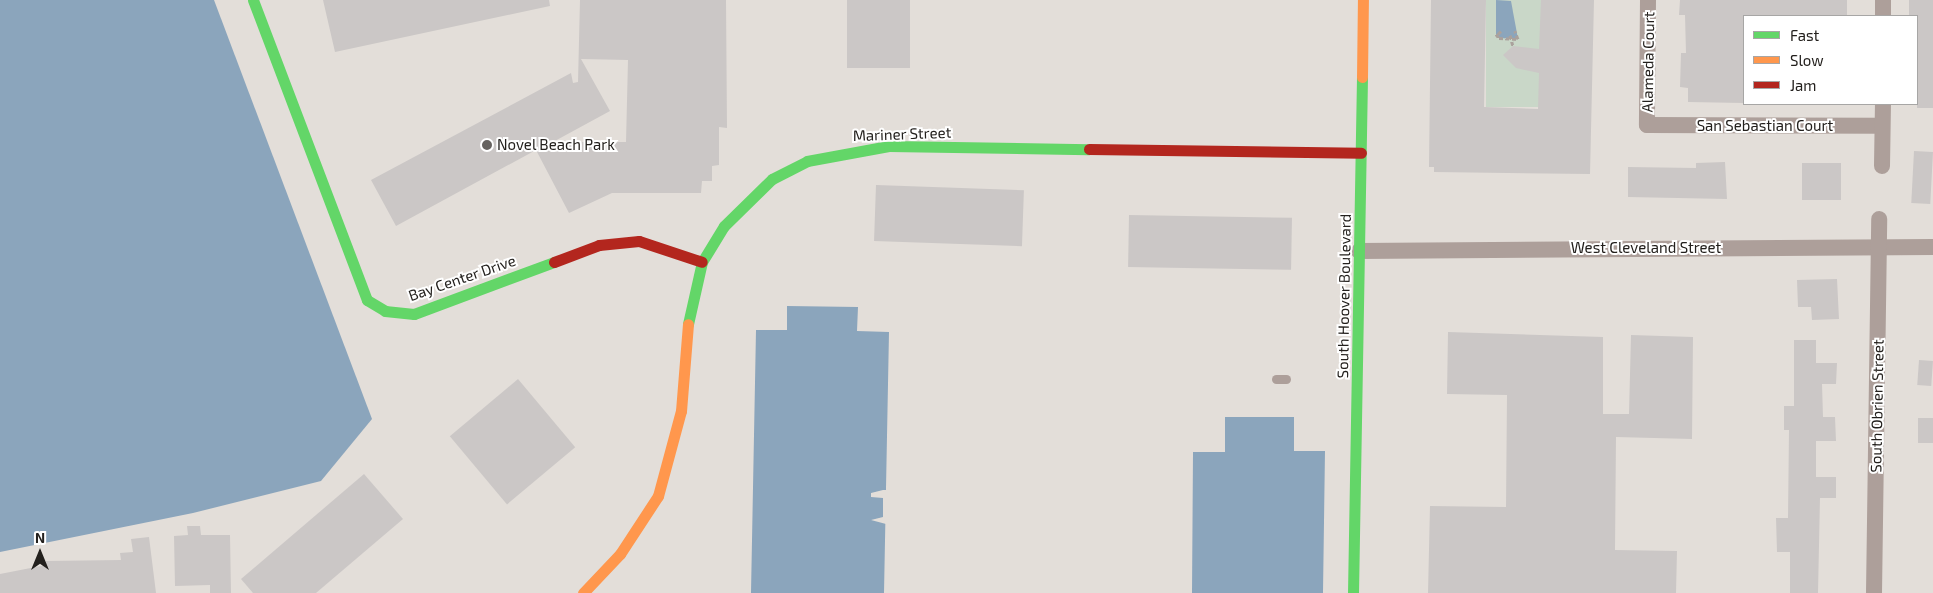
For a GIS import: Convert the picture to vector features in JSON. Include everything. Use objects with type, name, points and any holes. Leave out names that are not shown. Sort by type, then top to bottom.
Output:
[{"type":"street","name":"Bay Center Drive","points":[[253,0],[355,276],[367,300],[385,311],[414,314],[599,245],[623,241],[639,241],[702,262]]},
{"type":"street","name":"South Hoover Boulevard","points":[[1353,593],[1363,0]]},
{"type":"street","name":"Alameda Court","points":[[1647,125],[1648,0]]},
{"type":"street","points":[[1883,15],[1884,0]]},
{"type":"street","points":[[1882,166],[1883,105]]},
{"type":"street","name":"San Sebastian Court","points":[[1647,125],[1882,126]]},
{"type":"street","name":"Mariner Street","points":[[583,593],[620,554],[658,496],[680,412],[690,303],[702,262],[724,226],[757,191],[807,161],[848,150],[898,146],[1361,153]]},
{"type":"street","name":"South Obrien Street","points":[[1874,593],[1879,219]]},
{"type":"street","name":"West Cleveland Street","points":[[1360,251],[1933,247]]},
{"type":"lane","points":[[1276,379],[1286,379]]},
{"type":"path","points":[[1502,30],[1497,34],[1498,38],[1511,37],[1518,39],[1514,32]]},
{"type":"path","points":[[1511,37],[1513,46]]},
{"type":"green space","points":[[1486,0],[1541,0],[1541,107],[1486,107]]},
{"type":"water","points":[[0,0],[214,0],[372,419],[321,481],[193,513],[0,552]]},
{"type":"water","points":[[1496,0],[1511,1],[1518,39],[1499,38],[1496,34]]},
{"type":"water","points":[[787,306],[858,307],[857,331],[889,332],[884,593],[751,593],[756,330],[787,330]]},
{"type":"water","points":[[1225,417],[1294,417],[1294,451],[1325,451],[1323,593],[1192,593],[1193,452],[1225,452]]},
{"type":"pier","points":[[886,490],[886,524],[871,520],[883,517],[883,498],[871,497],[871,493]]},
{"type":"building","points":[[323,0],[549,0],[550,6],[335,52]]},
{"type":"building","points":[[580,0],[726,0],[727,128],[719,127],[719,165],[712,166],[712,181],[702,181],[701,193],[612,193],[569,213],[536,150],[396,226],[371,180],[571,73],[573,83],[578,82]],"holes":[[[581,59],[628,60],[626,142],[553,142],[610,111]]]},
{"type":"building","points":[[847,0],[910,0],[910,68],[847,68]]},
{"type":"building","points":[[1431,0],[1486,0],[1484,107],[1538,109],[1539,73],[1516,68],[1503,55],[1513,46],[1539,49],[1541,0],[1594,0],[1590,174],[1434,172],[1434,167],[1429,167]]},
{"type":"building","points":[[1680,0],[1847,0],[1847,15],[1743,15],[1743,103],[1688,102],[1688,88],[1680,87],[1681,53],[1686,53],[1685,15],[1679,15]]},
{"type":"building","points":[[1909,0],[1933,0],[1933,108],[1917,108],[1918,15],[1909,15]]},
{"type":"building","points":[[1914,151],[1933,152],[1930,204],[1911,203]]},
{"type":"building","points":[[1725,162],[1727,199],[1628,197],[1628,167],[1696,168],[1696,163]]},
{"type":"building","points":[[1802,163],[1841,163],[1841,200],[1802,200]]},
{"type":"building","points":[[876,185],[1024,190],[1022,246],[874,241]]},
{"type":"building","points":[[1129,215],[1292,218],[1291,270],[1128,267]]},
{"type":"building","points":[[1837,279],[1839,319],[1812,320],[1811,307],[1798,307],[1797,280]]},
{"type":"building","points":[[1448,332],[1603,337],[1603,414],[1629,414],[1631,335],[1693,337],[1692,439],[1616,437],[1615,550],[1677,551],[1676,593],[1428,593],[1430,506],[1506,507],[1507,395],[1447,394]]},
{"type":"building","points":[[1794,340],[1816,340],[1816,363],[1837,363],[1836,384],[1822,384],[1823,417],[1835,417],[1836,441],[1816,441],[1816,477],[1836,477],[1836,498],[1820,498],[1818,593],[1790,593],[1790,552],[1777,552],[1776,518],[1788,518],[1789,430],[1784,430],[1784,406],[1794,406]]},
{"type":"building","points":[[1919,360],[1933,361],[1931,386],[1917,385]]},
{"type":"building","points":[[518,379],[575,447],[507,504],[450,436]]},
{"type":"building","points":[[1918,418],[1933,418],[1933,443],[1918,443]]},
{"type":"building","points":[[364,474],[403,519],[316,593],[253,593],[241,579]]},
{"type":"building","points":[[187,526],[200,526],[201,535],[230,535],[231,593],[210,593],[210,585],[175,586],[174,536],[188,535]]},
{"type":"building","points":[[149,537],[156,593],[0,593],[0,574],[46,565],[46,561],[121,560],[120,553],[133,552],[131,539]]},
{"type":"traffic: fast","points":[[253,0],[367,300],[385,311],[414,314],[554,262]]},
{"type":"traffic: fast","points":[[1353,593],[1362,77]]},
{"type":"traffic: fast","points":[[688,324],[702,262],[724,226],[772,179],[807,161],[889,146],[1089,149]]},
{"type":"traffic: slow","points":[[1362,77],[1363,0]]},
{"type":"traffic: slow","points":[[583,593],[620,554],[658,496],[681,411],[688,324]]},
{"type":"traffic: jam","points":[[1089,149],[1361,153]]},
{"type":"traffic: jam","points":[[554,262],[599,245],[639,241],[702,262]]},
{"type":"place","name":"Novel Beach Park","points":[[487,145]]}]
